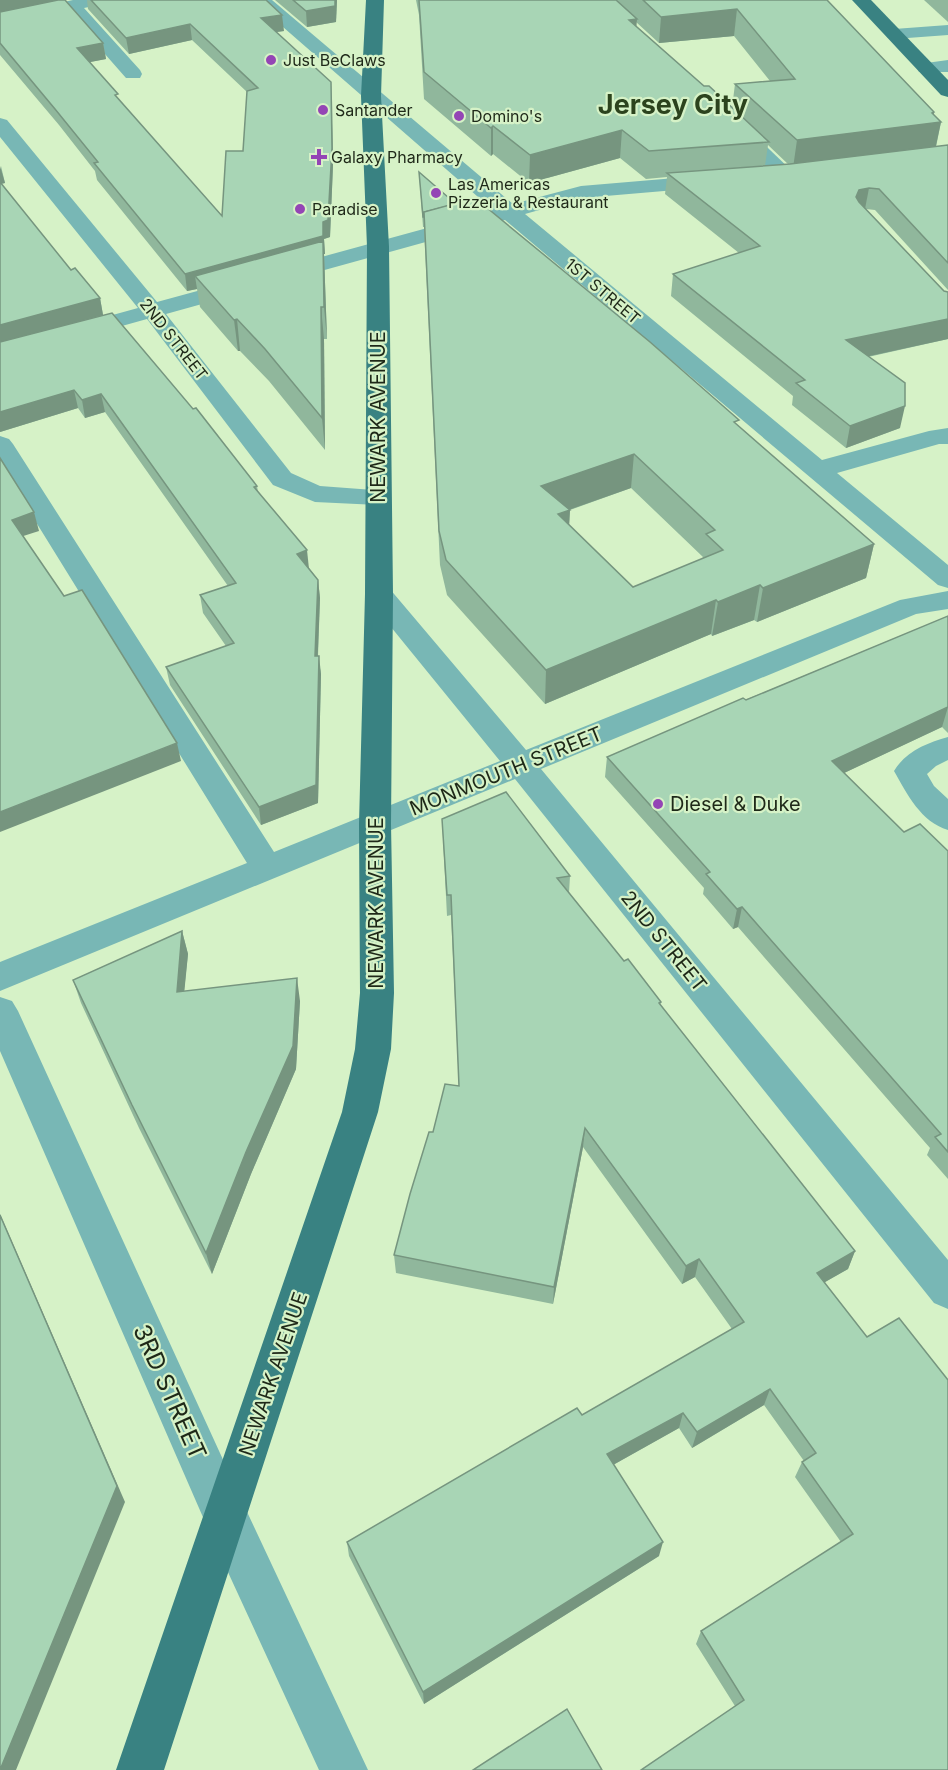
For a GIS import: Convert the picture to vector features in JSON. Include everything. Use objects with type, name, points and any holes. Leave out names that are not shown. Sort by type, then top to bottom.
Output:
[{"type":"main road","name":"NEWARK AVENUE","points":[[140,1770],[360,1112],[373,1049],[377,993],[375,824],[379,594],[378,247],[371,96],[375,0]]},
{"type":"main road","points":[[861,0],[948,91]]},
{"type":"street","points":[[0,21],[98,0]]},
{"type":"street","name":"1ST STREET","points":[[261,0],[371,96],[948,579]]},
{"type":"street","points":[[72,6],[134,74]]},
{"type":"street","points":[[894,34],[948,30]]},
{"type":"street","points":[[926,68],[948,66]]},
{"type":"street","points":[[724,116],[787,177]]},
{"type":"street","name":"2ND STREET","points":[[0,124],[153,312],[282,479],[297,488],[315,494],[378,497]]},
{"type":"street","points":[[754,179],[811,174]]},
{"type":"street","points":[[0,353],[581,192],[732,180]]},
{"type":"street","points":[[818,471],[840,462],[938,436],[948,436]]},
{"type":"street","points":[[0,444],[267,868]]},
{"type":"street","name":"2ND STREET","points":[[379,594],[948,1290]]},
{"type":"street","name":"MONMOUTH STREET","points":[[0,977],[910,606],[948,600]]},
{"type":"street","points":[[948,748],[925,758],[910,771],[923,794],[948,818]]},
{"type":"street","name":"3RD STREET","points":[[0,1011],[225,1515],[344,1770]]},
{"type":"building","points":[[65,0],[103,43],[77,48],[118,94],[115,95],[222,216],[226,151],[243,151],[247,91],[258,88],[190,24],[126,38],[91,0],[266,0],[282,15],[261,18],[331,82],[332,148],[328,220],[323,222],[323,236],[185,274],[94,163],[98,162],[0,43],[0,12]]},
{"type":"building","points":[[293,0],[335,0],[335,6],[306,11]]},
{"type":"building","points":[[419,0],[616,0],[637,19],[629,20],[704,86],[709,86],[769,142],[649,151],[622,130],[530,155],[493,126],[491,128],[424,72]]},
{"type":"building","points":[[643,0],[827,0],[941,122],[797,140],[735,84],[795,79],[737,9],[661,17]]},
{"type":"building","points":[[948,145],[948,263],[879,189],[859,190],[856,197],[944,291],[948,292],[948,319],[846,340],[905,383],[905,406],[850,426],[796,383],[805,380],[673,274],[760,246],[667,173],[790,164]]},
{"type":"building","name":"Las Americas Pizzeria & Restaurant","points":[[419,172],[456,204],[424,212],[423,217]]},
{"type":"building","points":[[0,182],[71,270],[75,268],[100,298],[0,325]]},
{"type":"building","points":[[475,198],[650,342],[739,420],[734,422],[874,544],[763,588],[760,585],[718,602],[716,600],[546,670],[446,560],[439,531],[424,212]],"holes":[[[634,454],[715,530],[706,534],[723,550],[633,587],[558,514],[570,510],[541,486]]]},
{"type":"building","points":[[323,241],[322,418],[265,349],[237,319],[234,320],[195,276]]},
{"type":"building","points":[[112,313],[193,409],[196,408],[257,486],[254,487],[307,550],[297,554],[318,580],[315,656],[319,656],[316,785],[259,807],[166,667],[234,643],[200,595],[236,583],[101,394],[82,400],[74,390],[0,412],[0,342]]},
{"type":"building","points":[[0,458],[34,512],[12,520],[64,596],[82,590],[177,743],[0,812]]},
{"type":"building","points":[[948,616],[948,707],[832,761],[904,832],[920,824],[948,851],[948,1152],[935,1137],[941,1134],[742,907],[737,909],[706,874],[710,872],[607,757],[743,698],[746,700]]},
{"type":"building","points":[[506,792],[570,876],[557,878],[624,961],[628,959],[661,1002],[659,1003],[855,1251],[817,1273],[867,1337],[899,1318],[948,1380],[948,1770],[641,1770],[744,1700],[701,1631],[853,1534],[802,1462],[816,1453],[770,1389],[697,1432],[683,1413],[607,1454],[663,1542],[423,1692],[347,1542],[577,1408],[582,1415],[744,1322],[699,1259],[686,1266],[585,1128],[554,1287],[394,1255],[429,1132],[433,1132],[445,1084],[459,1086],[451,895],[447,895],[442,819]]},
{"type":"building","points":[[182,931],[177,992],[297,978],[293,1046],[246,1152],[206,1253],[73,980]]},
{"type":"building","points":[[0,1215],[117,1486],[0,1770]]},
{"type":"building","points":[[567,1709],[602,1770],[473,1770]]},
{"type":"place","name":"Just BeClaws","points":[[271,60]]},
{"type":"place","name":"Santander","points":[[323,110]]},
{"type":"place","name":"Domino's","points":[[459,116]]},
{"type":"place","name":"Galaxy Pharmacy","points":[[319,157]]},
{"type":"place","name":"Las Americas Pizzeria & Restaurant","points":[[436,193]]},
{"type":"place","name":"Paradise","points":[[300,209]]},
{"type":"place","name":"Diesel & Duke","points":[[658,804]]},
{"type":"district","name":"Jersey City","points":[[673,104]]}]
